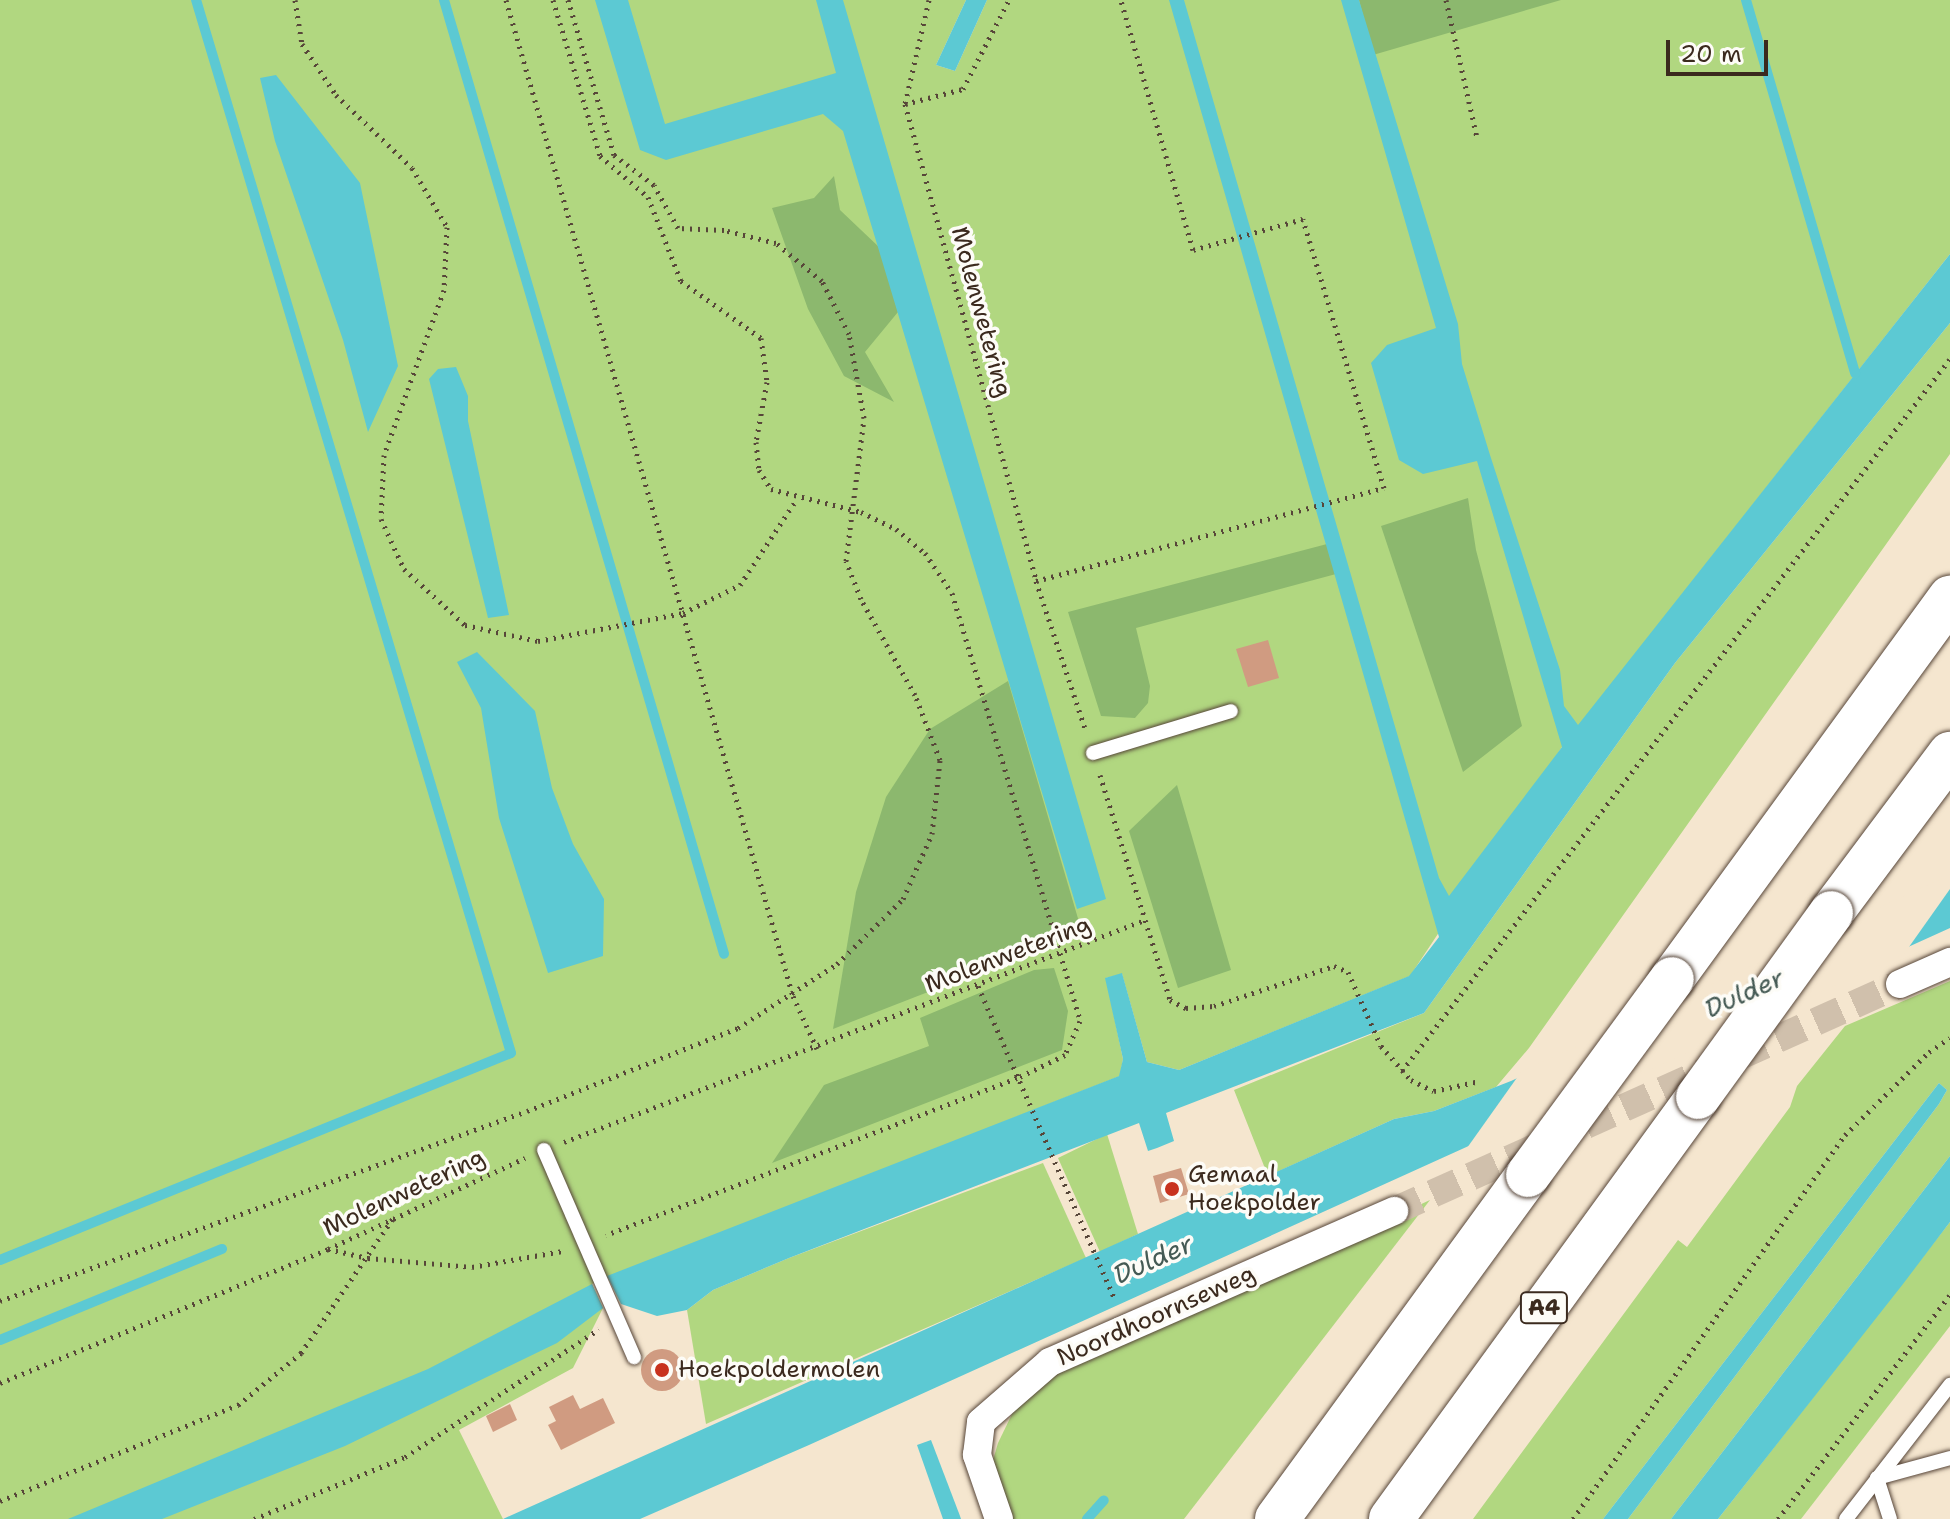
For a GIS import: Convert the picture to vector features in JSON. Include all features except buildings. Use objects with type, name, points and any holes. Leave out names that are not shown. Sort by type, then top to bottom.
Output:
[{"type":"highway","points":[[1277,1519],[1950,598]]},
{"type":"highway","name":"A4","points":[[1391,1519],[1950,754]]},
{"type":"street","points":[[1900,984],[1950,962]]},
{"type":"street","name":"Noordhoornseweg","points":[[999,1519],[977,1455],[981,1422],[1050,1362],[1394,1211]]},
{"type":"lane","points":[[1093,753],[1231,711]]},
{"type":"lane","points":[[544,1150],[634,1357]]},
{"type":"lane","points":[[1846,1519],[1950,1385]]},
{"type":"lane","points":[[1877,1478],[1950,1458]]},
{"type":"lane","points":[[1877,1478],[1890,1519]]},
{"type":"path","points":[[295,0],[302,44],[336,95],[412,168],[447,227],[444,290],[384,455],[381,519],[404,569],[465,625],[538,641],[683,613],[740,585],[797,499]]},
{"type":"path","points":[[506,0],[793,996],[817,1049]]},
{"type":"path","points":[[328,1249],[368,1258],[472,1267],[553,1255],[1017,1078],[1065,1055],[1080,1021],[1057,956],[952,593],[925,553],[896,529],[850,510],[797,499],[771,489],[759,470],[756,442],[767,382],[761,338],[681,281],[648,197],[600,156],[553,0]]},
{"type":"path","points":[[0,1301],[527,1111],[738,1028],[793,996],[837,964],[903,899],[932,834],[940,760],[915,695],[861,599],[846,561],[850,510],[864,418],[849,334],[822,281],[776,243],[724,230],[678,228],[654,185],[614,155],[568,0]]},
{"type":"path","name":"Molenwetering","points":[[0,1383],[328,1249],[395,1214],[544,1150],[817,1049],[1142,921],[1093,753],[1036,581],[905,104],[929,0]]},
{"type":"path","points":[[905,104],[963,89],[1009,0]]},
{"type":"path","points":[[1036,581],[1384,488],[1303,219],[1193,250],[1121,0]]},
{"type":"path","points":[[1446,0],[1477,138]]},
{"type":"path","points":[[1402,1071],[1950,359]]},
{"type":"path","points":[[1142,921],[1170,1000],[1186,1008],[1214,1006],[1334,966],[1348,972],[1381,1046],[1402,1071],[1434,1091],[1480,1081]]},
{"type":"path","points":[[978,986],[1121,1314]]},
{"type":"path","points":[[1573,1519],[1845,1135],[1929,1052],[1950,1038]]},
{"type":"path","points":[[0,1501],[238,1405],[301,1353],[395,1214]]},
{"type":"path","points":[[1778,1519],[1950,1295]]},
{"type":"path","points":[[254,1519],[405,1457],[616,1314]]},
{"type":"green space","points":[[0,0],[966,0],[936,65],[955,71],[987,0],[1950,0],[1950,254],[1562,747],[1410,976],[1179,1070],[1147,1062],[1122,974],[1106,978],[1123,1059],[1120,1076],[592,1284],[603,1308],[573,1368],[459,1430],[503,1519],[0,1519]]},
{"type":"green space","points":[[1359,0],[1561,0],[1373,55]]},
{"type":"green space","points":[[834,176],[840,210],[880,248],[898,312],[865,352],[894,402],[844,376],[808,309],[772,208],[814,198]]},
{"type":"green space","points":[[1950,323],[1950,454],[1529,1048],[1496,1087],[1434,1111],[1394,1119],[1268,1176],[1234,1090],[1424,1013],[1675,663]]},
{"type":"green space","points":[[1468,498],[1476,550],[1522,726],[1463,772],[1381,526]]},
{"type":"green space","points":[[1327,544],[1336,574],[1136,628],[1150,686],[1148,703],[1135,718],[1101,716],[1068,612]]},
{"type":"green space","points":[[1008,681],[1082,932],[833,1029],[856,892],[886,797],[930,729]]},
{"type":"green space","points":[[1177,785],[1231,970],[1178,988],[1129,831]]},
{"type":"green space","points":[[1054,968],[1068,1011],[1062,1050],[772,1163],[824,1085],[929,1046],[920,1018],[1034,970]]},
{"type":"green space","points":[[1950,981],[1950,1156],[1671,1519],[1628,1519],[1939,1104],[1947,1090],[1939,1083],[1603,1519],[1473,1519],[1678,1240],[1687,1247],[1790,1107],[1797,1086],[1845,1026]]},
{"type":"green space","points":[[1107,1134],[1138,1234],[1100,1252],[1058,1158]]},
{"type":"green space","points":[[1043,1163],[1086,1258],[706,1424],[687,1310],[713,1290],[789,1258]]},
{"type":"green space","points":[[1430,1200],[1184,1519],[1006,1519],[991,1467],[998,1443],[1014,1410],[1048,1376]]},
{"type":"green space","points":[[1950,1222],[1950,1326],[1801,1519],[1718,1519]]},
{"type":"water","points":[[595,0],[628,0],[665,124],[836,73],[816,0],[843,0],[1106,899],[1077,909],[843,131],[823,114],[666,160],[640,150]]},
{"type":"water","points":[[966,0],[987,0],[955,71],[936,65]]},
{"type":"water","points":[[1169,0],[1184,0],[1439,878],[1449,896],[1562,747],[1477,461],[1423,474],[1399,460],[1371,363],[1387,345],[1436,328],[1341,0],[1359,0],[1458,324],[1462,364],[1560,670],[1564,706],[1578,725],[1950,254],[1950,323],[1675,663],[1424,1013],[1166,1113],[1174,1141],[1157,1148],[1148,1151],[1139,1123],[789,1258],[713,1290],[687,1310],[657,1316],[621,1304],[607,1276],[1119,1076],[1123,1059],[1105,978],[1122,973],[1147,1062],[1179,1070],[1409,976],[1439,937]]},
{"type":"water","points":[[276,75],[360,183],[398,366],[368,432],[343,340],[275,141],[260,78]]},
{"type":"water","points":[[456,367],[468,396],[468,421],[509,615],[488,618],[429,379],[438,369]]},
{"type":"water","points":[[477,652],[535,711],[552,788],[573,844],[604,899],[603,956],[548,973],[499,818],[481,708],[457,662]]},
{"type":"water","name":"Dulder","points":[[1950,879],[1950,928],[809,1445],[640,1519],[503,1519],[1394,1119],[1434,1111],[1511,1081]]},
{"type":"water","points":[[1939,1083],[1947,1090],[1939,1104],[1628,1519],[1603,1519]]},
{"type":"water","points":[[1950,1156],[1950,1222],[1903,1284],[1718,1519],[1671,1519]]},
{"type":"water","points":[[592,1284],[603,1308],[557,1343],[345,1446],[162,1519],[68,1519],[428,1369]]},
{"type":"water","points":[[931,1440],[961,1519],[943,1519],[917,1445]]},
{"type":"pier","points":[[1950,875],[1950,889],[1904,954],[1462,1155],[1521,1072]]},
{"type":"waterway","points":[[0,1260],[511,1053],[196,0]]},
{"type":"waterway","points":[[444,0],[724,954]]},
{"type":"waterway","points":[[1746,0],[1855,373]]},
{"type":"waterway","points":[[0,1340],[222,1249]]},
{"type":"waterway","points":[[1087,1519],[1104,1500]]},
{"type":"tunnel","points":[[1394,1211],[1900,984]]},
{"type":"place","name":"Gemaal Hoekpolder","points":[[1172,1189]]},
{"type":"place","name":"Hoekpoldermolen","points":[[662,1370]]}]
